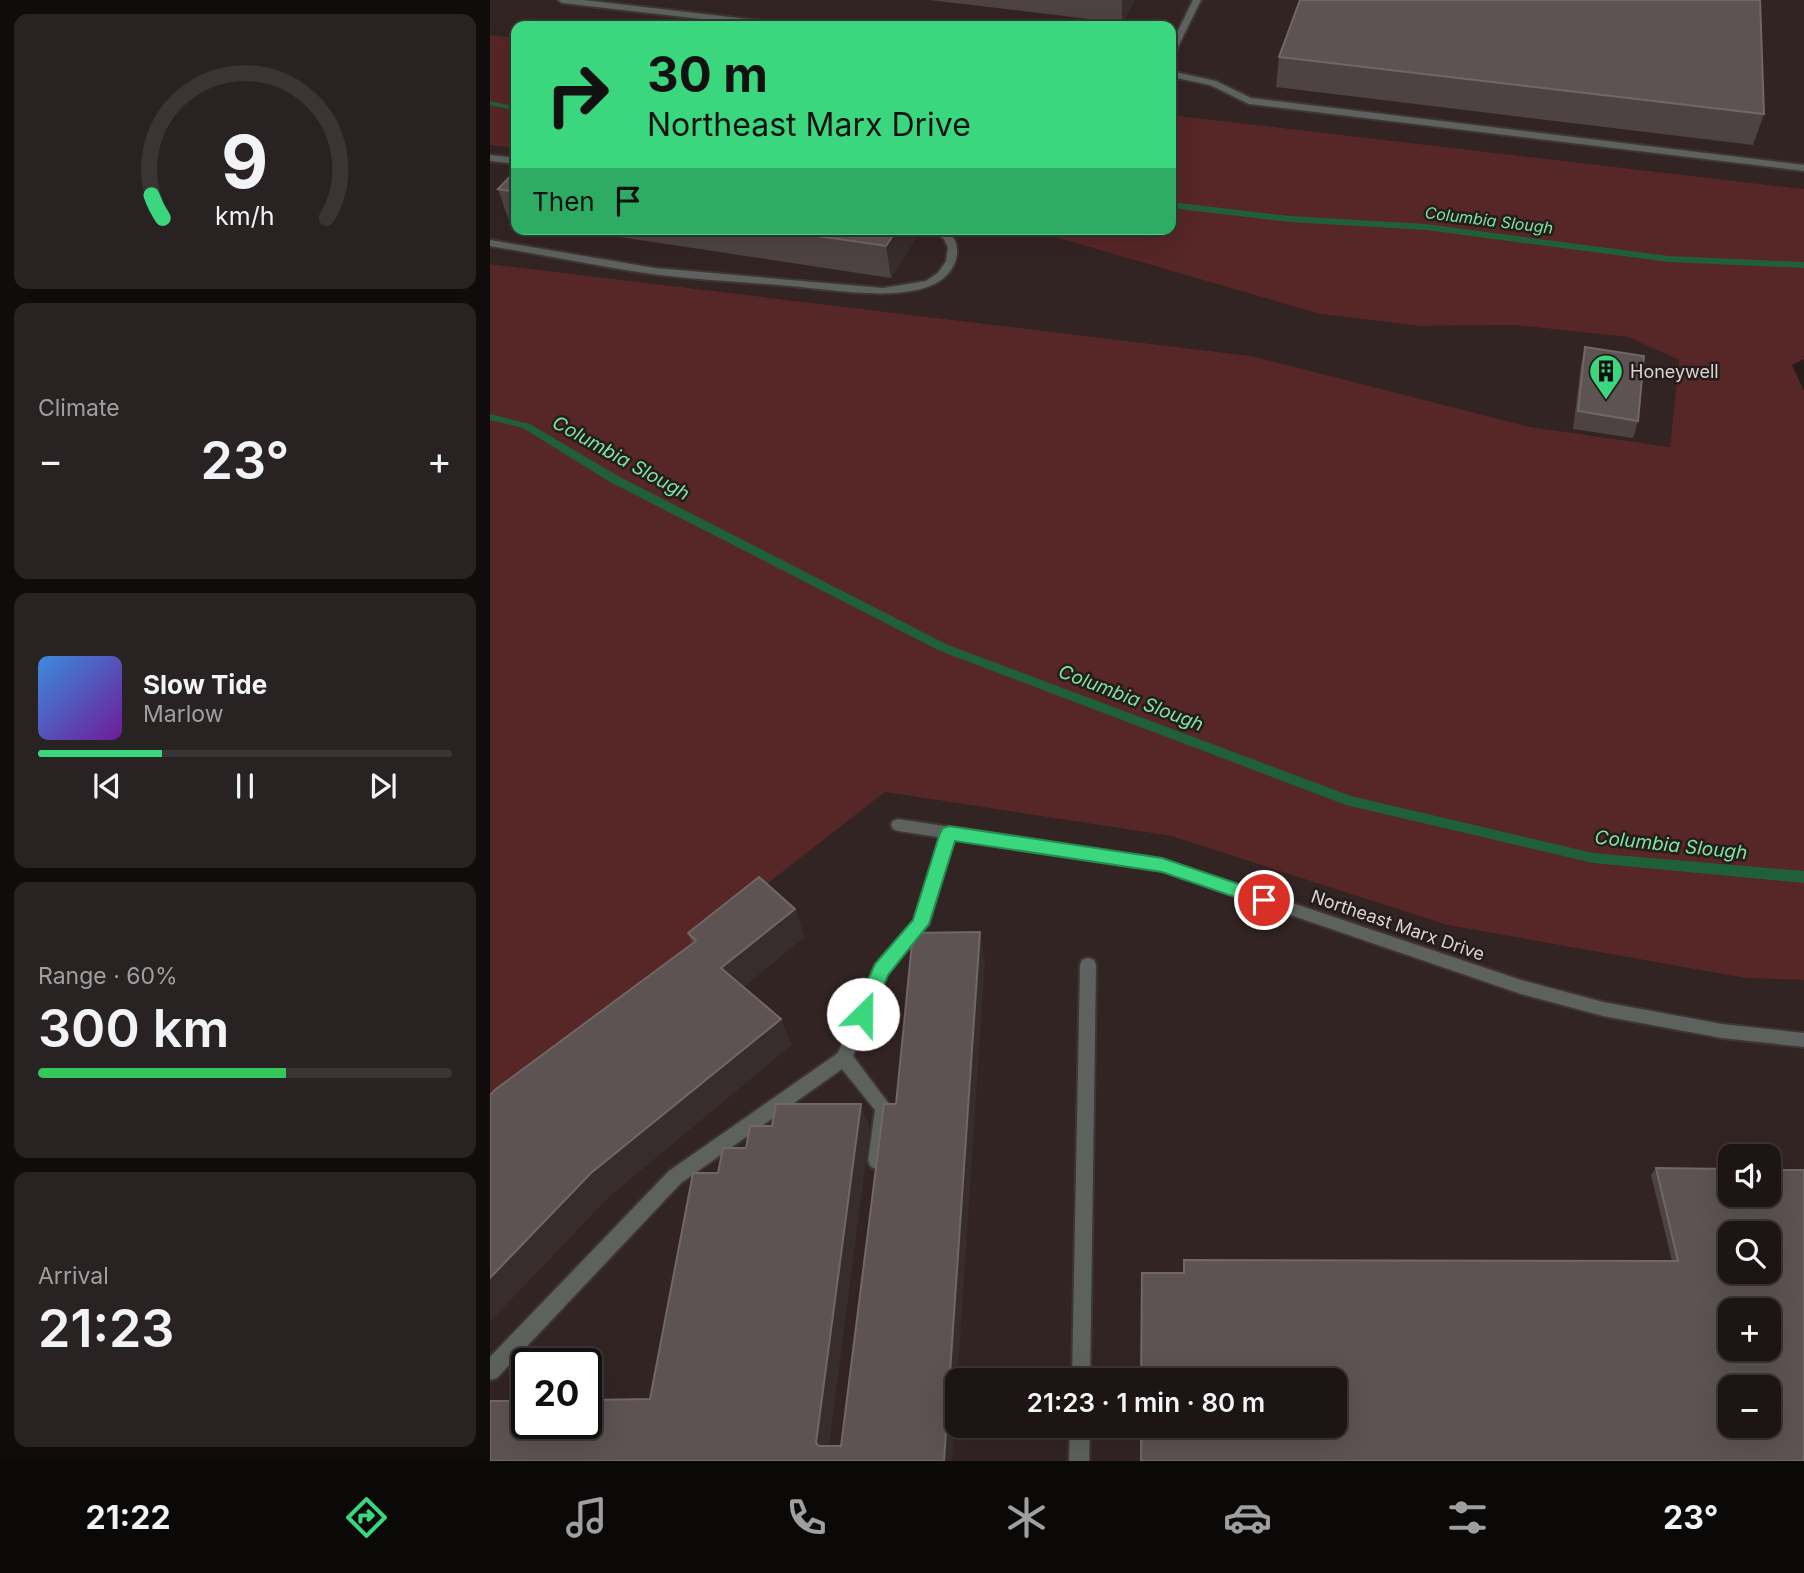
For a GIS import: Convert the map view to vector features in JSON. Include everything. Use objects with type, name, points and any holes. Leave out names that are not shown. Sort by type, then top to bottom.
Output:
[{"type":"street","points":[[562,0],[740,21]]},
{"type":"street","points":[[1176,43],[1197,0]]},
{"type":"street","points":[[1176,75],[1213,83],[1249,100],[1804,168]]},
{"type":"street","points":[[490,158],[511,160]]},
{"type":"street","points":[[490,243],[656,271],[883,291],[929,284],[942,275],[951,261],[953,248],[945,235]]},
{"type":"street","name":"Northeast Marx Drive","points":[[898,825],[1162,865],[1545,993],[1603,1009],[1722,1031],[1804,1040]]},
{"type":"street","points":[[490,1371],[675,1177],[844,1058],[881,970],[921,924],[949,833]]},
{"type":"street","points":[[1081,1368],[1088,965]]},
{"type":"street","points":[[844,1058],[884,1108],[875,1176]]},
{"type":"street","points":[[1079,1461],[1080,1438]]},
{"type":"shaded area","points":[[490,0],[1804,0],[1804,189],[1176,116],[1176,21],[511,21],[511,37],[490,35]]},
{"type":"shaded area","points":[[490,35],[511,37],[511,148],[490,145]]},
{"type":"shaded area","points":[[1176,116],[1804,189],[1804,359],[1792,365],[1804,391],[1804,980],[1745,978],[1447,925],[1171,836],[885,792],[718,922],[490,1110],[490,264],[1251,356],[1531,427],[1670,447],[1679,360],[1628,337],[1514,325],[1420,326],[1320,314],[1048,235],[1176,235]]},
{"type":"shaded area","points":[[490,145],[511,148],[511,235],[1048,235],[1320,314],[1420,326],[1514,325],[1628,337],[1679,360],[1670,447],[1531,427],[1251,356],[490,264]]},
{"type":"shaded area","points":[[885,792],[1171,836],[1447,925],[1745,978],[1804,980],[1804,1461],[490,1461],[490,1110],[718,922]]},
{"type":"building","points":[[1300,0],[1760,0],[1764,114],[1279,57]]},
{"type":"building","points":[[511,175],[511,191],[498,189]]},
{"type":"building","points":[[811,235],[893,235],[886,246]]},
{"type":"building","name":"Honeywell","points":[[1585,347],[1644,356],[1638,421],[1578,411]]},
{"type":"building","points":[[759,877],[795,909],[721,968],[781,1019],[591,1173],[490,1278],[490,1095],[696,941],[688,933]]},
{"type":"building","points":[[980,932],[950,1368],[945,1368],[944,1461],[490,1461],[490,1401],[511,1401],[511,1439],[602,1439],[602,1400],[650,1399],[693,1173],[718,1173],[723,1148],[746,1148],[750,1126],[772,1126],[776,1104],[861,1104],[816,1443],[819,1446],[841,1446],[884,1104],[896,1104],[913,933]]},
{"type":"building","points":[[1656,1168],[1718,1169],[1718,1207],[1781,1207],[1781,1170],[1804,1170],[1804,1461],[1141,1461],[1141,1438],[1347,1438],[1347,1368],[1141,1368],[1142,1273],[1184,1273],[1184,1260],[1678,1261]]},
{"type":"waterway","name":"Columbia Slough","points":[[490,103],[511,108]]},
{"type":"waterway","name":"Columbia Slough","points":[[1176,206],[1290,219],[1426,227],[1669,259],[1804,265]]},
{"type":"waterway","name":"Columbia Slough","points":[[490,417],[526,426],[614,479],[944,648],[1350,801],[1593,858],[1804,877]]},
{"type":"place","name":"Honeywell","points":[[1606,401]]},
{"type":"route","points":[[863,1014],[881,970],[921,924],[949,833],[1162,865],[1264,900]]}]
